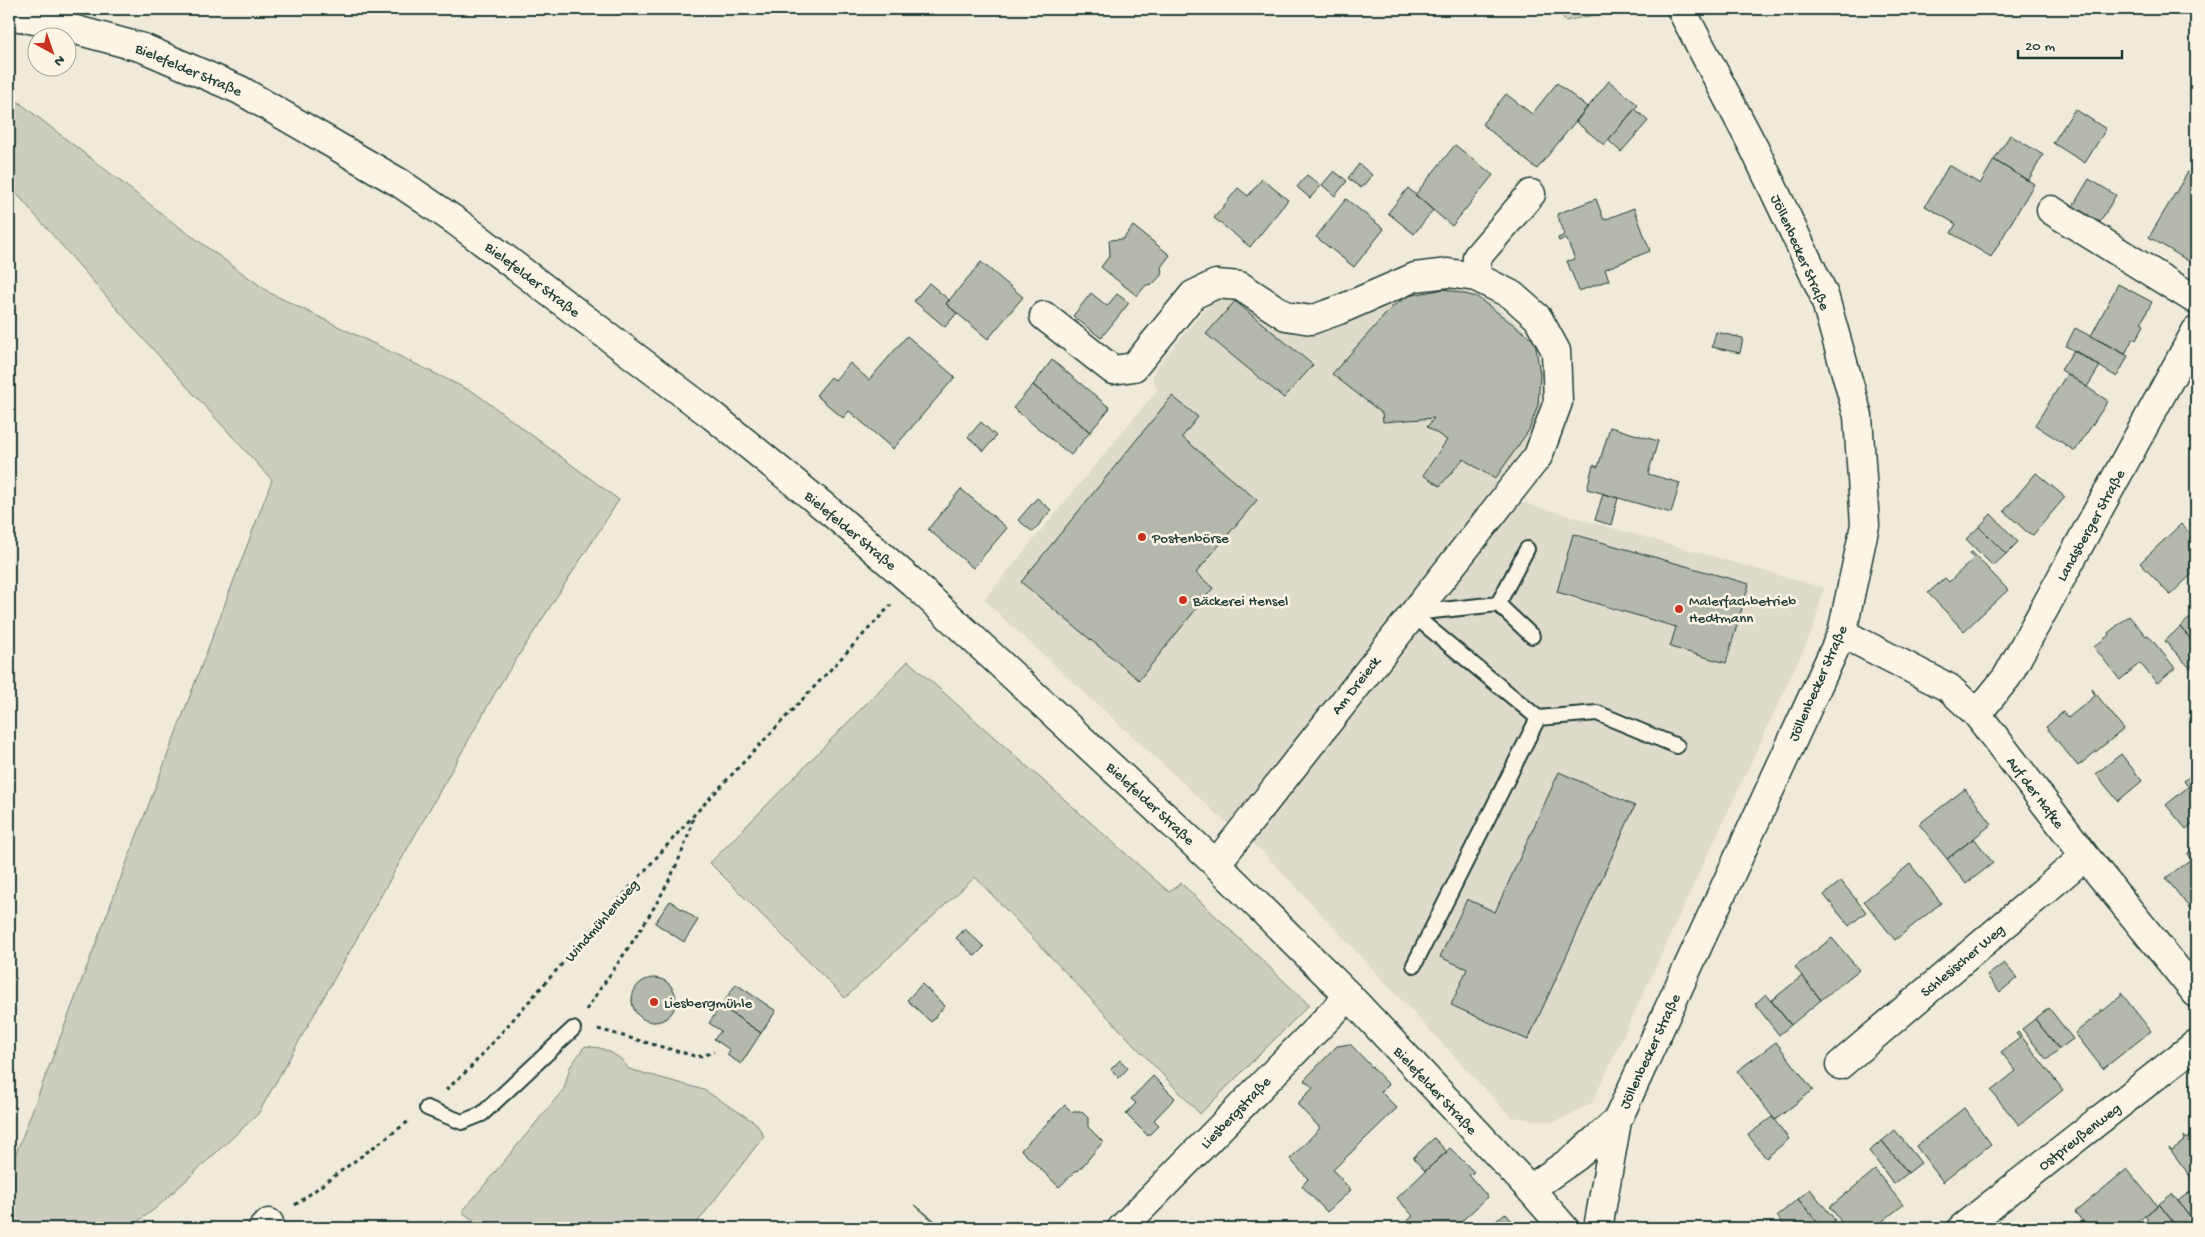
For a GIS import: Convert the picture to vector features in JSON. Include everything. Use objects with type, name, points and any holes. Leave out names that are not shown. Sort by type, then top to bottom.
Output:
[{"type":"street","name":"Jöllenbecker Straße","points":[[1598,1228],[1617,1121],[1842,633],[1865,525],[1858,416],[1824,295],[1754,148],[1680,9]]},
{"type":"street","name":"Bielefelder Straße","points":[[9,15],[50,23],[152,52],[240,90],[400,183],[458,222],[713,416],[838,518],[912,582],[1216,864],[1348,996],[1530,1189],[1564,1228]]},
{"type":"street","points":[[1476,277],[1477,257],[1531,194]]},
{"type":"street","points":[[2051,210],[2196,300]]},
{"type":"street","name":"Am Dreieck","points":[[1044,316],[1114,370],[1134,366],[1193,295],[1216,284],[1240,286],[1286,316],[1312,320],[1415,277],[1448,273],[1476,277],[1512,295],[1538,318],[1556,351],[1558,402],[1538,456],[1216,864]]},
{"type":"street","name":"Landsberger Straße","points":[[1977,714],[2007,677],[2196,331]]},
{"type":"street","name":"Auf der Hafke","points":[[1842,633],[1949,688],[1977,714],[2085,856],[2196,993]]},
{"type":"street","name":"Schlesischer Weg","points":[[1840,1065],[2085,856]]},
{"type":"street","name":"Liesbergstraße","points":[[1122,1228],[1348,996]]},
{"type":"street","name":"Ostpreußenweg","points":[[1962,1228],[2196,1044]]},
{"type":"street","name":"Jöllenbecker Straße","points":[[1530,1189],[1576,1158],[1617,1121]]},
{"type":"lane","points":[[1498,604],[1527,549]]},
{"type":"lane","points":[[1412,614],[1498,604],[1532,636]]},
{"type":"lane","points":[[1412,614],[1538,718],[1597,713],[1677,746]]},
{"type":"lane","points":[[1414,965],[1538,718]]},
{"type":"lane","points":[[427,1108],[462,1122],[482,1114],[573,1029]]},
{"type":"path","name":"Windmühlenweg","points":[[266,1226],[427,1108],[470,1068],[694,815],[912,582]]},
{"type":"path","points":[[573,1029],[652,910],[687,842],[694,815]]},
{"type":"path","points":[[573,1029],[592,1028],[698,1057],[714,1052]]},
{"type":"shaded area","points":[[1559,9],[1623,9],[1565,21]]},
{"type":"shaded area","points":[[16,100],[175,224],[270,293],[475,393],[619,500],[499,686],[258,1114],[156,1208],[129,1228],[9,1228],[9,1172],[272,480],[139,334],[9,185],[9,107]]},
{"type":"shaded area","points":[[1442,286],[1478,295],[1493,304],[1537,340],[1543,375],[1541,407],[1526,447],[1497,481],[1517,501],[1824,588],[1813,629],[1592,1103],[1555,1122],[1511,1117],[1266,855],[1219,816],[984,600],[1158,389],[1152,378],[1156,367],[1212,301],[1235,299],[1246,303],[1272,327],[1297,334],[1325,333],[1403,295]]},
{"type":"shaded area","points":[[908,661],[1169,892],[1181,883],[1309,1005],[1200,1114],[975,877],[845,998],[710,863]]},
{"type":"shaded area","points":[[585,1046],[600,1048],[610,1052],[621,1059],[629,1069],[704,1090],[756,1123],[764,1136],[693,1228],[484,1228],[462,1212],[564,1089],[570,1067]]},
{"type":"building","points":[[1609,81],[1638,105],[1604,145],[1576,122]]},
{"type":"building","points":[[1557,83],[1587,107],[1537,169],[1482,124],[1506,94],[1532,114]]},
{"type":"building","points":[[1635,109],[1648,121],[1621,152],[1608,140]]},
{"type":"building","points":[[2075,109],[2106,129],[2085,163],[2053,143]]},
{"type":"building","points":[[2010,135],[2043,155],[2028,181],[1994,160]]},
{"type":"building","points":[[1455,145],[1493,175],[1452,226],[1415,195]]},
{"type":"building","points":[[1994,160],[2034,184],[1991,257],[1951,233],[1956,224],[1925,206],[1949,165],[1980,184]]},
{"type":"building","points":[[1359,164],[1372,175],[1361,188],[1348,178]]},
{"type":"building","points":[[1334,171],[1347,181],[1335,196],[1322,185]]},
{"type":"building","points":[[2188,172],[2196,177],[2195,265],[2149,237]]},
{"type":"building","points":[[1307,175],[1321,186],[1310,198],[1297,187]]},
{"type":"building","points":[[1262,179],[1288,200],[1250,247],[1214,218],[1238,188],[1248,196]]},
{"type":"building","points":[[2089,179],[2116,195],[2100,222],[2073,206]]},
{"type":"building","points":[[1408,188],[1433,210],[1414,234],[1388,213]]},
{"type":"building","points":[[1346,199],[1384,229],[1354,267],[1316,237]]},
{"type":"building","points":[[1596,199],[1604,220],[1634,208],[1650,251],[1605,269],[1609,280],[1579,291],[1567,261],[1575,259],[1566,238],[1559,241],[1558,238],[1565,235],[1557,214]]},
{"type":"building","points":[[1133,226],[1170,255],[1161,267],[1162,274],[1153,284],[1146,285],[1137,296],[1101,267],[1110,255],[1109,240],[1123,239]]},
{"type":"building","points":[[981,262],[1023,297],[988,339],[946,304]]},
{"type":"building","points":[[929,283],[949,300],[946,304],[957,313],[945,327],[914,301]]},
{"type":"building","points":[[2118,284],[2152,302],[2141,323],[2144,325],[2136,340],[2133,338],[2125,354],[2091,336]]},
{"type":"building","points":[[1444,289],[1477,297],[1535,341],[1540,375],[1538,405],[1529,430],[1495,479],[1463,459],[1440,486],[1423,475],[1447,440],[1427,427],[1434,418],[1383,422],[1382,413],[1332,374],[1393,306],[1408,296]]},
{"type":"building","points":[[1091,293],[1107,306],[1117,294],[1129,303],[1101,338],[1073,316]]},
{"type":"building","points":[[1235,301],[1313,365],[1284,398],[1206,334]]},
{"type":"building","points":[[2075,328],[2128,356],[2117,377],[2066,346]]},
{"type":"building","points":[[1716,332],[1743,338],[1740,353],[1712,347]]},
{"type":"building","points":[[907,336],[955,377],[893,449],[849,411],[843,418],[816,395],[831,377],[835,380],[850,363],[869,380]]},
{"type":"building","points":[[2074,350],[2100,366],[2087,387],[2061,370]]},
{"type":"building","points":[[1052,360],[1110,408],[1090,432],[1033,385]]},
{"type":"building","points":[[2067,374],[2108,401],[2075,451],[2035,425]]},
{"type":"building","points":[[1033,385],[1090,432],[1071,455],[1013,408]]},
{"type":"building","name":"Postenbörse","points":[[1172,396],[1198,417],[1182,437],[1257,500],[1196,573],[1213,588],[1139,680],[1021,582]]},
{"type":"building","points":[[981,422],[996,436],[984,451],[968,437]]},
{"type":"building","points":[[1610,427],[1658,441],[1648,474],[1680,483],[1671,513],[1587,489],[1593,465],[1598,467]]},
{"type":"building","points":[[2036,473],[2065,497],[2033,535],[2027,532],[2004,511]]},
{"type":"building","points":[[961,489],[1007,528],[973,568],[928,529]]},
{"type":"building","points":[[1603,494],[1618,498],[1611,525],[1595,520]]},
{"type":"building","points":[[1037,498],[1051,510],[1033,532],[1018,520]]},
{"type":"building","points":[[1991,514],[2018,542],[2006,554],[1979,527]]},
{"type":"building","points":[[2181,524],[2196,540],[2196,570],[2170,595],[2140,563]]},
{"type":"building","points":[[1979,527],[2006,554],[1993,566],[1966,539]]},
{"type":"building","name":"Malerfachbetrieb Hedtmann","points":[[1573,534],[1749,584],[1726,663],[1670,647],[1676,627],[1557,592]]},
{"type":"building","points":[[1972,552],[2008,590],[1964,631],[1928,593],[1945,578],[1949,582],[1974,558],[1970,553]]},
{"type":"building","points":[[2193,615],[2196,619],[2196,645],[2180,627]]},
{"type":"building","points":[[2129,616],[2146,636],[2148,635],[2175,668],[2157,683],[2140,663],[2120,680],[2094,647]]},
{"type":"building","points":[[2180,627],[2196,645],[2196,661],[2190,668],[2165,641]]},
{"type":"building","points":[[2092,689],[2124,729],[2078,766],[2046,727],[2063,712],[2068,718],[2095,696]]},
{"type":"building","points":[[2121,754],[2142,781],[2118,801],[2096,774]]},
{"type":"building","points":[[2196,771],[2196,797],[2184,781]]},
{"type":"building","points":[[1559,772],[1635,806],[1528,1040],[1451,1005],[1467,969],[1440,957],[1467,899],[1495,912]]},
{"type":"building","points":[[2188,787],[2196,797],[2196,821],[2186,829],[2166,805]]},
{"type":"building","points":[[1965,789],[1992,824],[1947,859],[1919,824]]},
{"type":"building","points":[[1974,838],[1993,863],[1966,884],[1947,859]]},
{"type":"building","points":[[2196,846],[2196,913],[2194,914],[2166,878],[2191,859],[2187,854]]},
{"type":"building","points":[[1910,864],[1941,903],[1895,940],[1864,901]]},
{"type":"building","points":[[1841,881],[1866,912],[1849,926],[1824,895]]},
{"type":"building","points":[[670,901],[698,920],[684,942],[655,923]]},
{"type":"building","points":[[965,929],[984,947],[975,956],[956,938]]},
{"type":"building","points":[[1832,938],[1859,970],[1821,1000],[1795,967]]},
{"type":"building","points":[[2004,963],[2017,978],[2000,992],[1987,976]]},
{"type":"building","points":[[1802,976],[1821,1000],[1791,1025],[1771,1001]]},
{"type":"building","name":"Liesbergmühle","points":[[654,978],[666,982],[672,988],[676,1000],[672,1012],[666,1018],[654,1022],[642,1018],[636,1012],[632,1000],[636,988],[642,982]]},
{"type":"building","points":[[736,984],[776,1011],[761,1033],[721,1006]]},
{"type":"building","points":[[922,984],[945,1006],[931,1022],[907,1000]]},
{"type":"building","points":[[2121,993],[2151,1031],[2103,1069],[2075,1033],[2101,1012],[2101,1009],[2103,1011],[2121,996]]},
{"type":"building","points":[[1766,994],[1791,1025],[1779,1035],[1755,1004]]},
{"type":"building","points":[[721,1006],[761,1033],[741,1064],[727,1055],[730,1050],[714,1039],[721,1031],[709,1023]]},
{"type":"building","points":[[2049,1008],[2073,1039],[2059,1049],[2035,1019]]},
{"type":"building","points":[[2035,1019],[2059,1049],[2047,1060],[2022,1029]]},
{"type":"building","points":[[2018,1032],[2063,1090],[2019,1125],[1991,1091],[2016,1071],[2001,1052],[2020,1038],[2016,1034]]},
{"type":"building","points":[[1776,1042],[1813,1090],[1775,1120],[1737,1071]]},
{"type":"building","points":[[1350,1044],[1389,1085],[1381,1092],[1397,1108],[1333,1170],[1351,1190],[1327,1212],[1302,1186],[1308,1179],[1290,1159],[1320,1128],[1297,1104],[1313,1088],[1304,1080],[1337,1046]]},
{"type":"building","points":[[1120,1060],[1128,1068],[1119,1078],[1111,1069]]},
{"type":"building","points":[[1153,1076],[1175,1098],[1154,1120],[1159,1125],[1148,1136],[1126,1114],[1136,1103],[1131,1099]]},
{"type":"building","points":[[1065,1105],[1072,1112],[1082,1112],[1088,1118],[1088,1127],[1103,1142],[1078,1171],[1059,1187],[1021,1150]]},
{"type":"building","points":[[1964,1108],[1991,1144],[1943,1182],[1916,1146]]},
{"type":"building","points":[[1772,1117],[1789,1139],[1766,1158],[1748,1135]]},
{"type":"building","points":[[1895,1130],[1921,1163],[1908,1173],[1882,1141]]},
{"type":"building","points":[[2196,1131],[2196,1184],[2169,1148],[2172,1150],[2185,1140],[2184,1136],[2187,1139]]},
{"type":"building","points":[[1434,1138],[1447,1152],[1425,1171],[1413,1158]]},
{"type":"building","points":[[1882,1141],[1908,1173],[1894,1184],[1869,1151]]},
{"type":"building","points":[[1450,1148],[1474,1172],[1469,1175],[1488,1197],[1454,1228],[1404,1228],[1402,1226],[1413,1216],[1397,1198]]},
{"type":"building","points":[[2127,1169],[2157,1206],[2130,1228],[2088,1228],[2075,1212]]},
{"type":"building","points":[[1875,1170],[1903,1205],[1874,1228],[1846,1228],[1830,1207]]},
{"type":"building","points":[[2196,1187],[2196,1224],[2178,1201]]},
{"type":"building","points":[[1810,1189],[1835,1220],[1825,1228],[1822,1228],[1798,1199]]},
{"type":"building","points":[[2172,1194],[2195,1222],[2186,1228],[2178,1228],[2159,1204]]},
{"type":"building","points":[[1798,1199],[1822,1228],[1786,1228],[1777,1216]]},
{"type":"building","points":[[2159,1204],[2176,1226],[2154,1228],[2145,1216]]},
{"type":"building","points":[[915,1205],[944,1228],[927,1228],[933,1221]]},
{"type":"building","points":[[1505,1213],[1518,1228],[1488,1228]]},
{"type":"place","name":"Postenbörse","points":[[1142,537]]},
{"type":"place","name":"Bäckerei Hensel","points":[[1183,600]]},
{"type":"place","name":"Malerfachbetrieb Hedtmann","points":[[1679,609]]},
{"type":"place","name":"Liesbergmühle","points":[[654,1002]]}]
